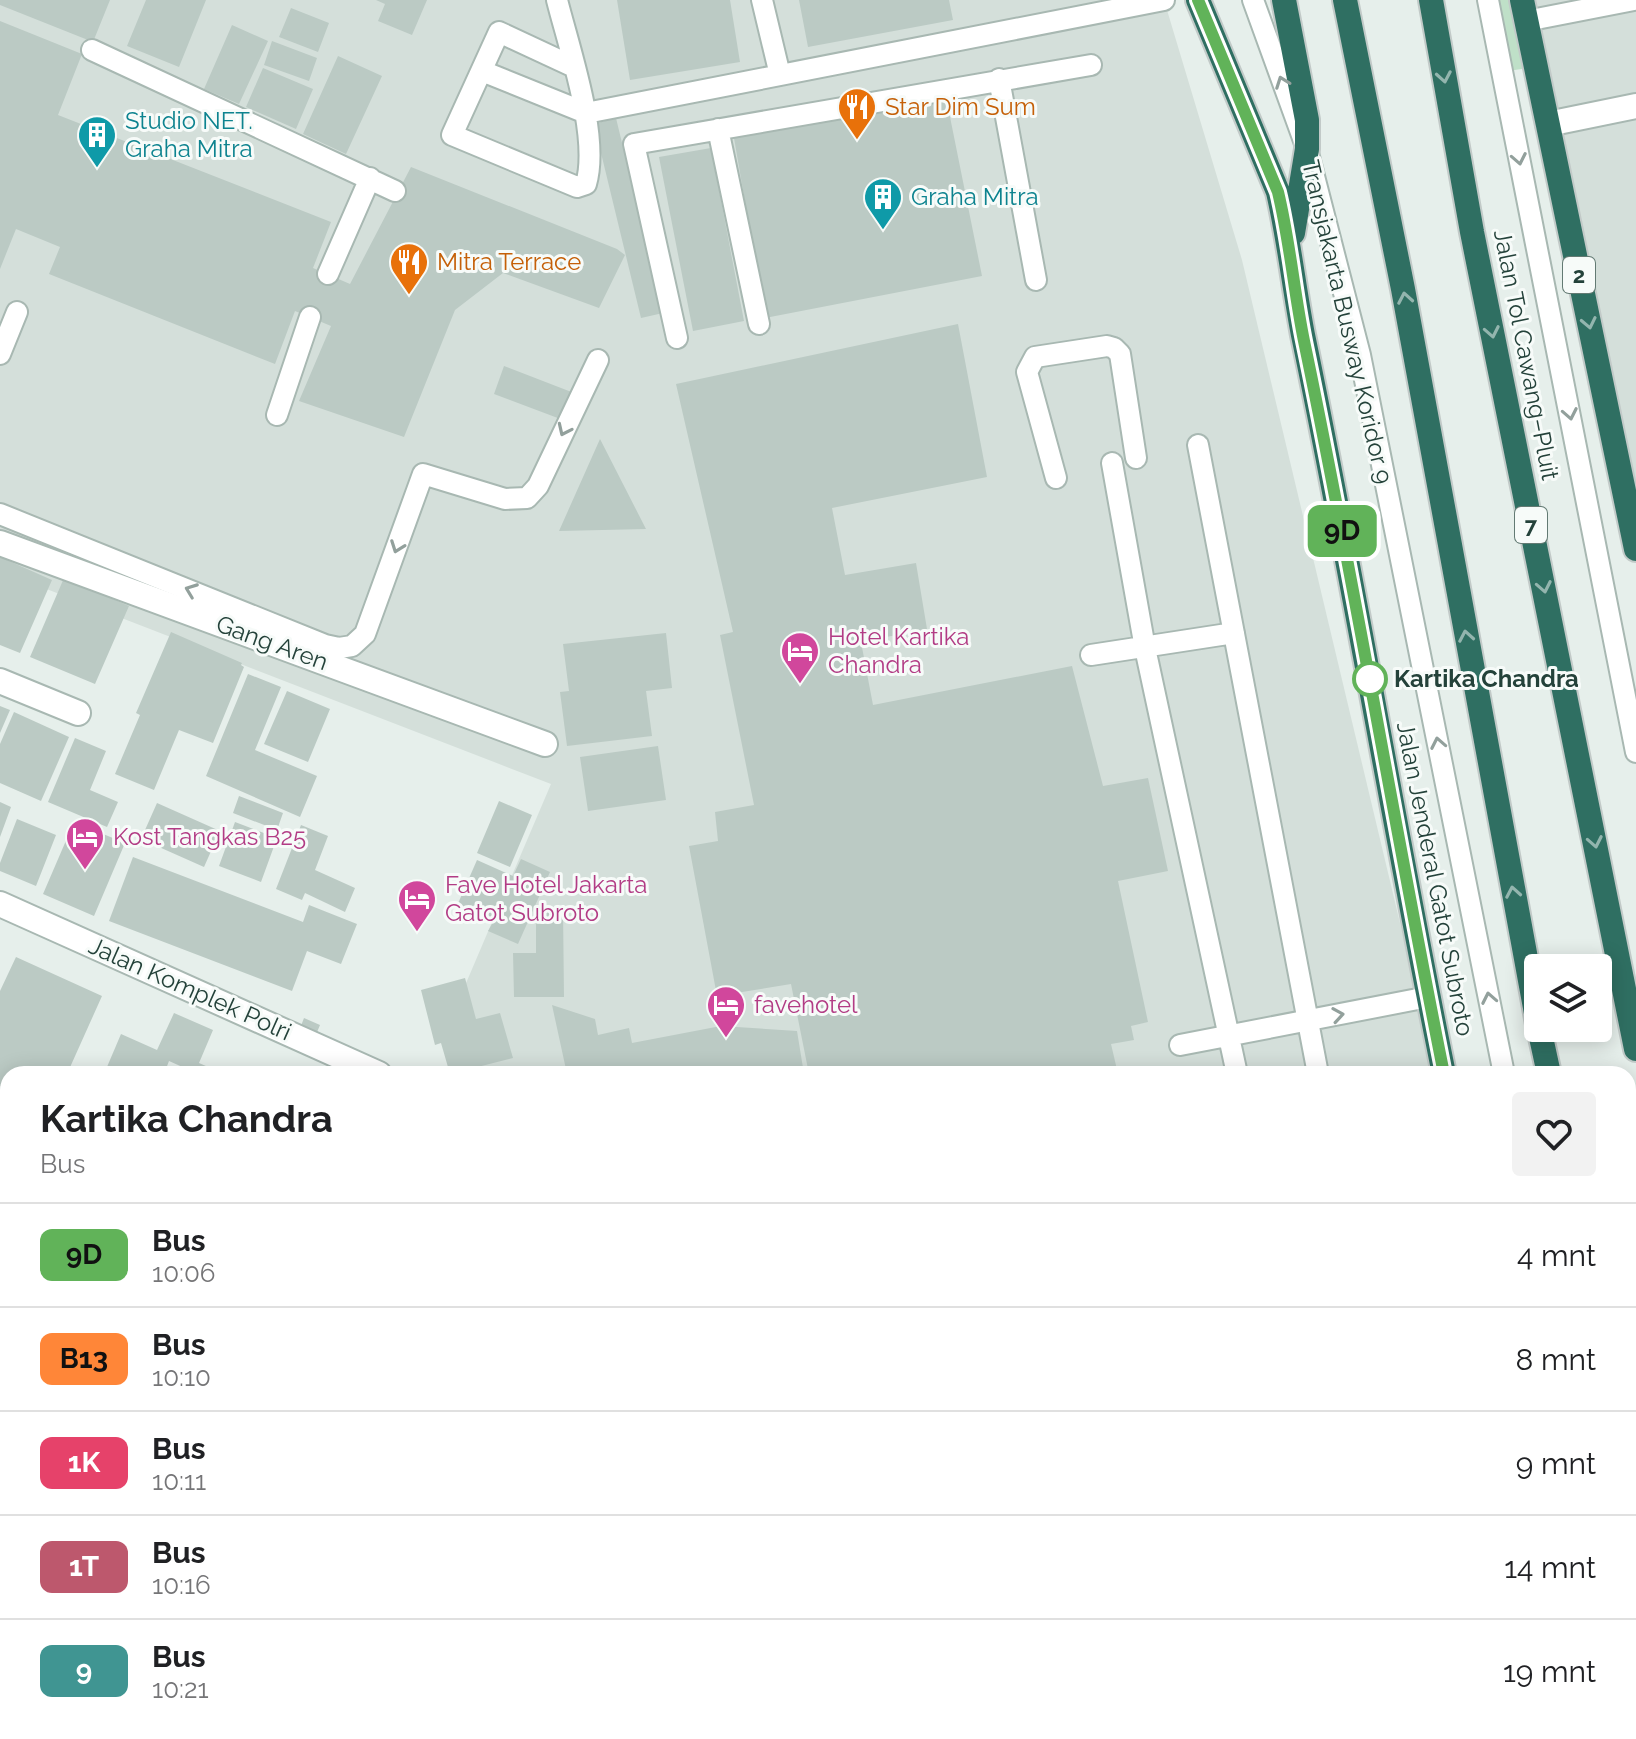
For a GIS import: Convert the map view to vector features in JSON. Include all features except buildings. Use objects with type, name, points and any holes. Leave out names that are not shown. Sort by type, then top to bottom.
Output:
[{"type":"highway","name":"Jalan Jenderal Gatot Subroto","points":[[1198,0],[1278,192],[1442,1066]]},
{"type":"highway","points":[[1284,0],[1306,109],[1307,149],[1290,247]]},
{"type":"highway","points":[[1345,0],[1403,289],[1525,954]]},
{"type":"highway","name":"Jalan Tol Cawang–Pluit","points":[[1431,0],[1475,248],[1636,1049]]},
{"type":"highway","name":"2","points":[[1524,10],[1636,549]]},
{"type":"highway","points":[[1542,1042],[1547,1066]]},
{"type":"street","points":[[1548,124],[1636,106]]},
{"type":"street","name":"Gang Aren","points":[[0,543],[545,744]]},
{"type":"street","points":[[0,681],[78,713]]},
{"type":"street","name":"Jalan Komplek Polri","points":[[0,904],[361,1066]]},
{"type":"lane","points":[[557,0],[586,113],[589,172],[586,184],[577,187],[452,135],[499,32],[574,67]]},
{"type":"lane","points":[[762,0],[780,75]]},
{"type":"lane","points":[[482,71],[586,113],[1164,0]]},
{"type":"lane","name":"Transjakarta Busway Koridor 9","points":[[1253,0],[1307,149],[1360,355],[1502,1066]]},
{"type":"lane","points":[[1488,0],[1636,752]]},
{"type":"lane","points":[[1524,10],[1634,0]]},
{"type":"lane","points":[[92,50],[395,191]]},
{"type":"lane","points":[[677,338],[634,144],[1091,65]]},
{"type":"lane","points":[[999,79],[1036,280]]},
{"type":"lane","points":[[718,129],[759,324]]},
{"type":"lane","points":[[328,274],[370,178]]},
{"type":"lane","points":[[0,354],[17,312]]},
{"type":"lane","points":[[277,415],[310,317]]},
{"type":"lane","points":[[1056,478],[1027,372],[1035,357],[1107,346],[1114,348],[1120,354],[1136,458]]},
{"type":"lane","points":[[0,514],[302,637],[339,648],[352,646],[365,634],[423,474],[505,499],[527,498],[538,486],[598,360]]},
{"type":"lane","points":[[1198,445],[1316,1066]]},
{"type":"lane","points":[[1112,463],[1145,648],[1236,1066]]},
{"type":"lane","points":[[1091,655],[1234,633]]},
{"type":"lane","points":[[1180,1045],[1428,997]]},
{"type":"shaded area","points":[[0,0],[1164,0],[1242,260],[1434,1066],[465,1066],[455,1009],[551,784],[0,571]]},
{"type":"shaded area","points":[[1522,0],[1636,0],[1636,492]]},
{"type":"green space","points":[[1488,0],[1522,0],[1535,67],[1502,72]]},
{"type":"bus line","name":"9D","points":[[1198,0],[1278,192],[1442,1066]]},
{"type":"place","name":"Star Dim Sum","points":[[857,141]]},
{"type":"place","name":"Studio NET. Graha Mitra","points":[[97,169]]},
{"type":"place","name":"Graha Mitra","points":[[883,231]]},
{"type":"place","name":"Mitra Terrace","points":[[409,296]]},
{"type":"place","name":"Kartika Chandra","points":[[1370,679]]},
{"type":"place","name":"Hotel Kartika Chandra","points":[[800,685]]},
{"type":"place","name":"Kost Tangkas B25","points":[[85,871]]},
{"type":"place","name":"Fave Hotel Jakarta Gatot Subroto","points":[[417,933]]},
{"type":"place","name":"favehotel","points":[[726,1039]]}]
